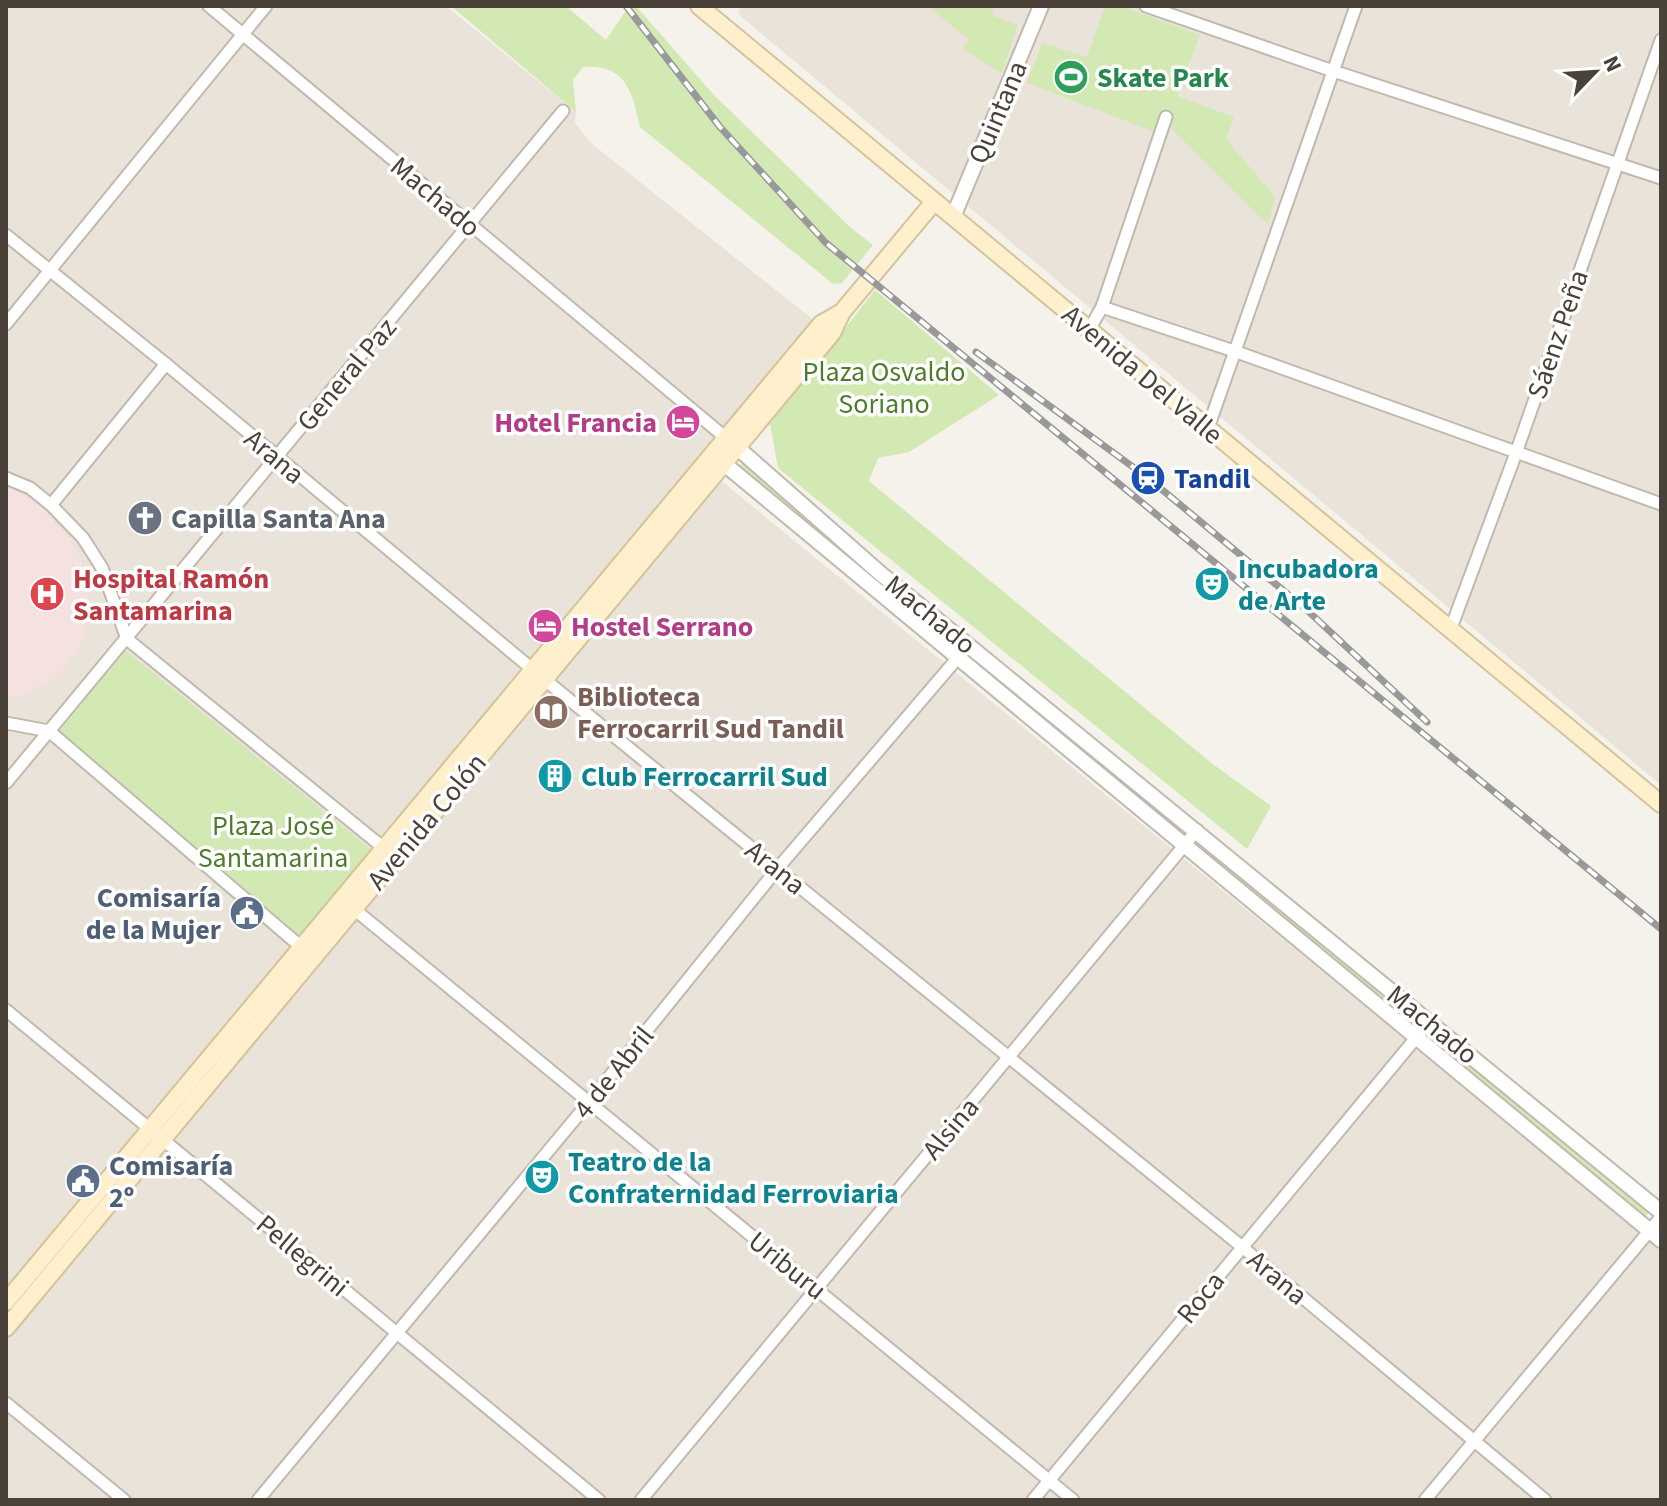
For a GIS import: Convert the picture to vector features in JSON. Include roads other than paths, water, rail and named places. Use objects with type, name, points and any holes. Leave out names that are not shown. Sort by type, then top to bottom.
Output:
[{"type":"main road","name":"Avenida Del Valle","points":[[699,6],[720,13],[933,203],[1661,804]]},
{"type":"main road","name":"Avenida Colón","points":[[6,1328],[157,1135],[308,953],[385,849],[538,674],[718,459],[832,333],[842,312],[933,203]]},
{"type":"main road","name":"Avenida Colón","points":[[308,953],[354,909],[538,674]]},
{"type":"main road","name":"Avenida Colón","points":[[6,1302],[157,1135]]},
{"type":"street","name":"Machado","points":[[209,6],[732,443],[881,574],[1430,1021],[1661,1214]]},
{"type":"street","points":[[6,324],[266,6]]},
{"type":"street","name":"Quintana","points":[[953,217],[1041,6]]},
{"type":"street","points":[[1146,6],[1333,71],[1661,178]]},
{"type":"street","points":[[1208,428],[1356,6]]},
{"type":"street","name":"Sáenz Peña","points":[[1451,628],[1661,40]]},
{"type":"street","name":"General Paz","points":[[6,783],[563,111]]},
{"type":"street","points":[[1089,330],[1102,307],[1166,117]]},
{"type":"street","name":"Arana","points":[[6,235],[538,674],[1241,1246],[1545,1500]]},
{"type":"street","points":[[1102,307],[1661,504]]},
{"type":"street","points":[[51,505],[166,364]]},
{"type":"street","name":"Machado","points":[[718,459],[1655,1235]]},
{"type":"street","points":[[6,478],[30,488],[83,538],[102,568],[127,639],[385,849]]},
{"type":"street","name":"4 de Abril","points":[[258,1500],[589,1102],[778,868],[969,644]]},
{"type":"street","points":[[6,723],[49,731],[308,953]]},
{"type":"street","name":"Alsina","points":[[641,1500],[1197,830]]},
{"type":"street","name":"Uriburu","points":[[354,909],[1073,1500]]},
{"type":"street","name":"Pellegrini","points":[[6,1010],[599,1500]]},
{"type":"street","name":"Roca","points":[[1033,1500],[1430,1021]]},
{"type":"street","points":[[1425,1500],[1655,1235],[1661,1214]]},
{"type":"street","points":[[6,1403],[124,1500]]},
{"type":"railway","points":[[626,6],[720,127],[826,243],[1661,929]]},
{"type":"railway","points":[[976,352],[1148,478],[1308,611],[1427,722]]},
{"type":"place","name":"Skate Park","points":[[1071,77]]},
{"type":"place","name":"Hotel Francia","points":[[683,422]]},
{"type":"place","name":"Tandil","points":[[1148,478]]},
{"type":"place","name":"Capilla Santa Ana","points":[[145,518]]},
{"type":"place","name":"Incubadora de Arte","points":[[1212,584]]},
{"type":"place","name":"Hospital Ramón Santamarina","points":[[47,594]]},
{"type":"place","name":"Hostel Serrano","points":[[545,626]]},
{"type":"place","name":"Biblioteca Ferrocarril Sud Tandil","points":[[551,712]]},
{"type":"place","name":"Club Ferrocarril Sud","points":[[555,776]]},
{"type":"place","name":"Comisaría de la Mujer","points":[[247,913]]},
{"type":"place","name":"Teatro de la Confraternidad Ferroviaria","points":[[542,1177]]},
{"type":"place","name":"Comisaría 2º","points":[[83,1181]]},
{"type":"park label","name":"Plaza Osvaldo Soriano","points":[[884,387]]},
{"type":"park label","name":"Plaza José Santamarina","points":[[273,841]]}]
